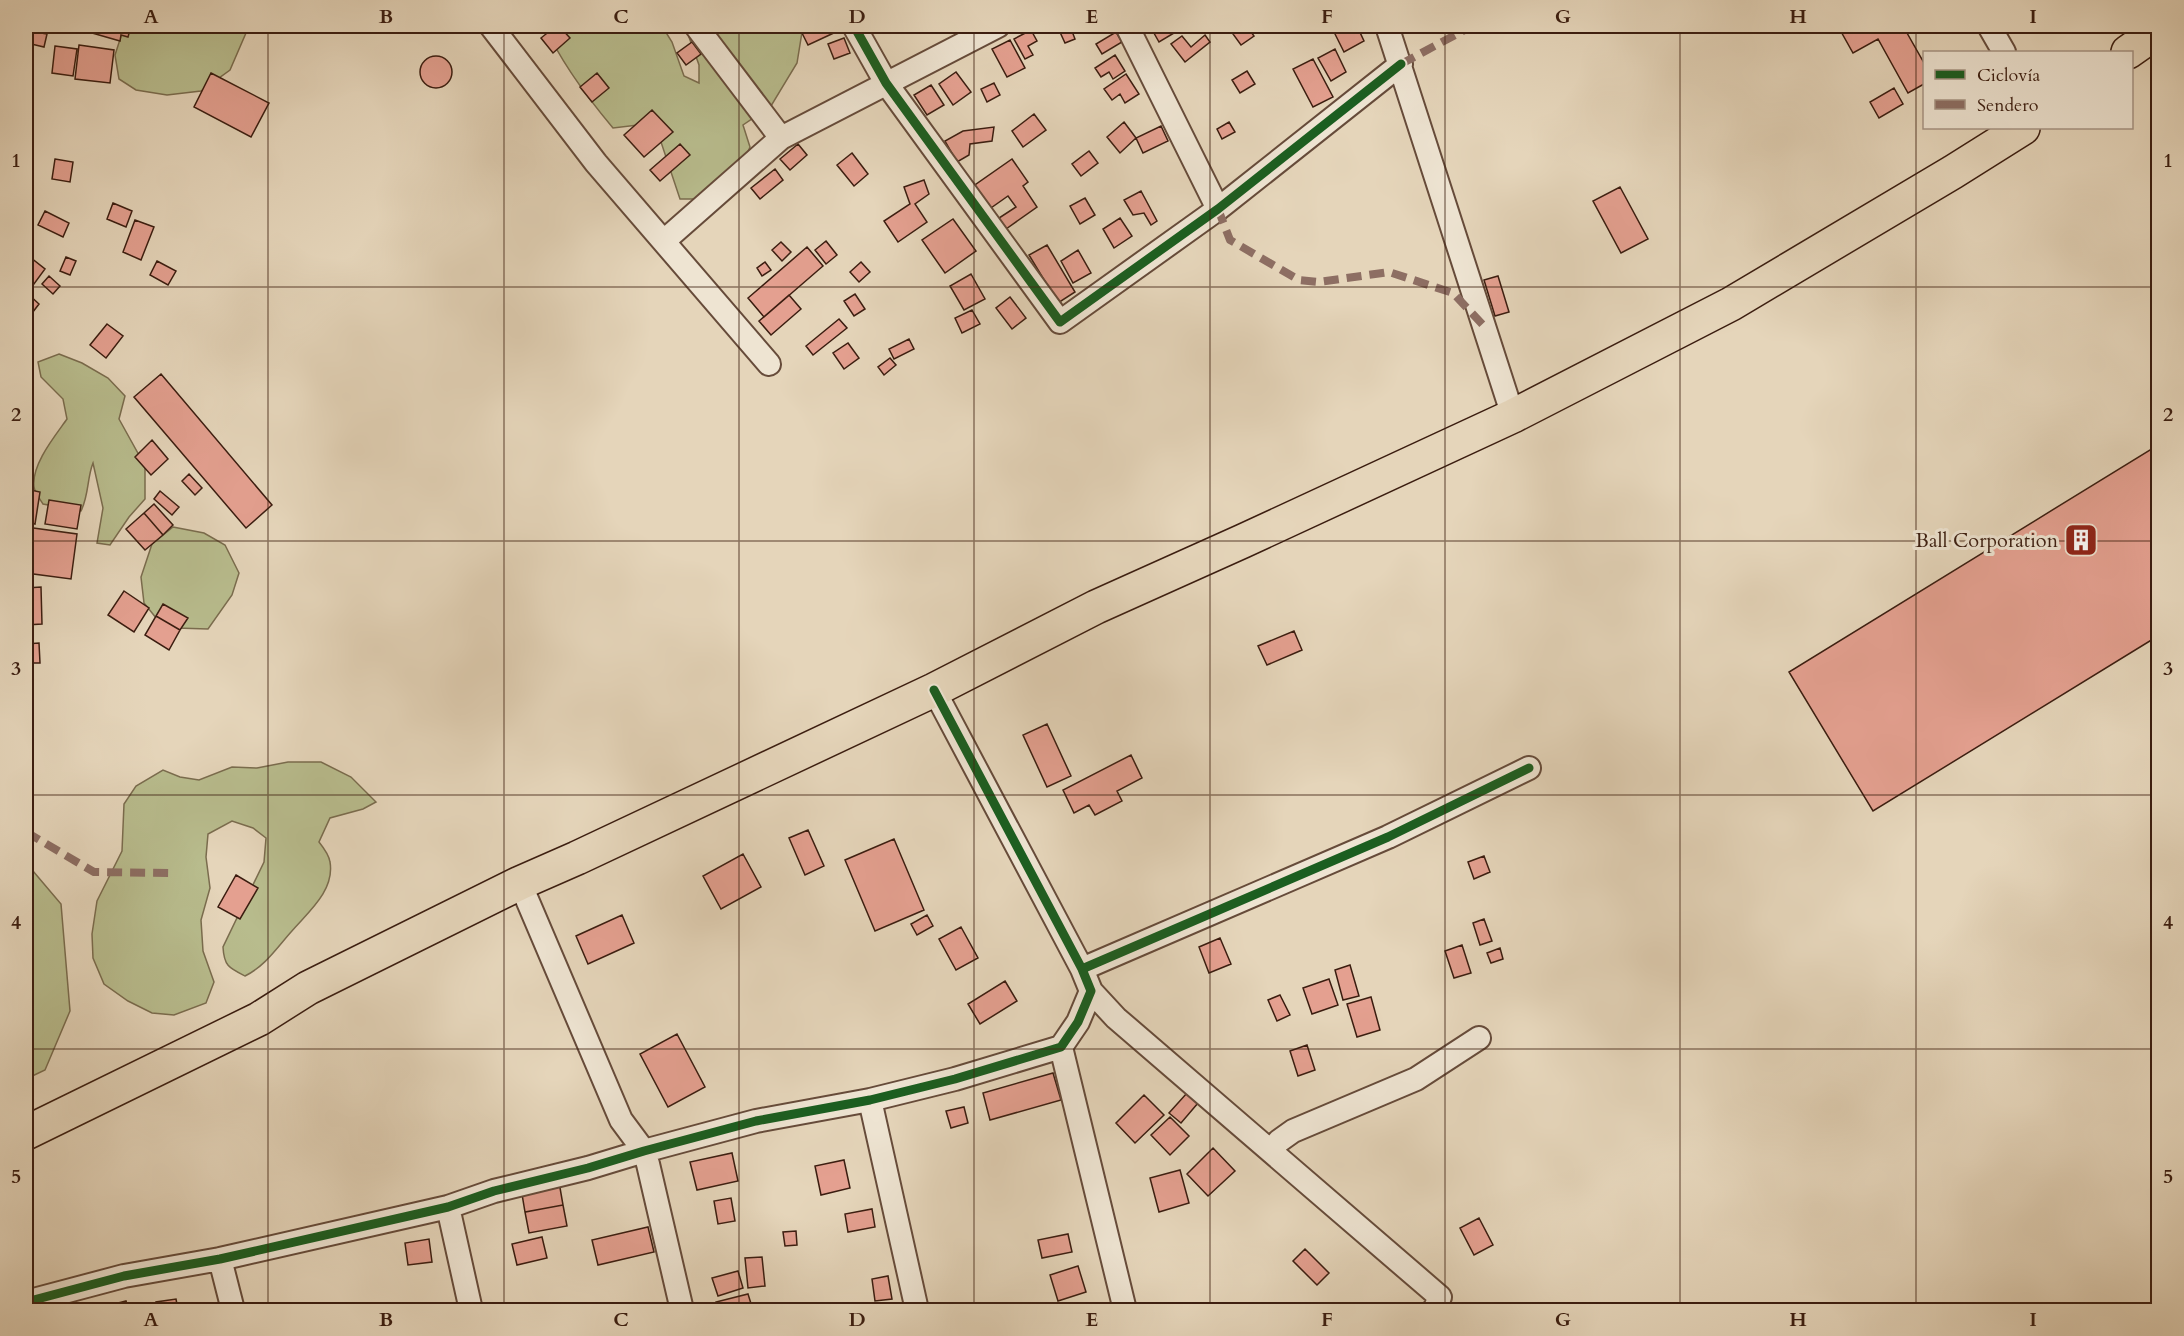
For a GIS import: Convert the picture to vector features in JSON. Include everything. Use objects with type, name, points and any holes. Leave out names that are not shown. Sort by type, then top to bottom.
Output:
[{"type":"highway","points":[[2130,51],[2158,32]]},
{"type":"highway","points":[[26,1133],[259,1019],[308,988],[520,883],[934,690],[1096,607],[1513,416],[1731,304],[2021,129]]},
{"type":"highway","points":[[26,1110],[130,1060],[248,1009],[308,988]]},
{"type":"street","points":[[491,26],[596,163],[769,364]]},
{"type":"street","points":[[696,26],[782,138]]},
{"type":"street","points":[[854,26],[886,83],[1060,322],[1218,209],[1401,64]]},
{"type":"street","points":[[664,241],[782,138],[998,26]]},
{"type":"street","points":[[1127,26],[1218,209]]},
{"type":"street","points":[[1387,26],[1513,416]]},
{"type":"street","points":[[1989,26],[2003,51]]},
{"type":"street","points":[[934,690],[1082,969],[1090,991],[1116,1018],[1440,1297],[1434,1311]]},
{"type":"street","points":[[1082,969],[1388,837],[1529,768]]},
{"type":"street","points":[[520,883],[621,1120],[644,1150],[682,1311]]},
{"type":"street","points":[[26,1302],[124,1276],[220,1259],[448,1207],[494,1191],[588,1168],[644,1150],[756,1121],[870,1100],[955,1079],[1060,1047],[1078,1022],[1090,991]]},
{"type":"street","points":[[1271,1150],[1293,1131],[1416,1079],[1479,1038]]},
{"type":"street","points":[[1060,1047],[1125,1311]]},
{"type":"street","points":[[870,1100],[917,1311]]},
{"type":"street","points":[[448,1207],[471,1311]]},
{"type":"street","points":[[220,1259],[233,1311]]},
{"type":"green space","points":[[116,26],[249,26],[230,70],[201,91],[167,95],[136,90],[119,79],[115,55],[124,27]]},
{"type":"green space","points":[[545,26],[662,26],[672,42],[684,76],[699,83],[699,65],[685,26],[803,26],[797,63],[771,106],[743,125],[750,147],[741,168],[722,199],[680,199],[658,133],[638,125],[613,128],[575,79]]},
{"type":"green space","points":[[59,354],[82,363],[108,378],[125,396],[119,419],[145,466],[145,499],[129,517],[110,545],[97,543],[103,508],[93,463],[81,511],[43,504],[36,494],[34,478],[36,469],[50,442],[67,419],[63,399],[41,377],[38,362]]},
{"type":"green space","points":[[173,527],[204,533],[225,545],[239,573],[232,595],[208,629],[176,628],[161,624],[144,603],[141,577],[152,544]]},
{"type":"green space","points":[[288,762],[321,762],[351,777],[376,802],[363,809],[330,818],[319,842],[330,862],[330,873],[324,892],[312,909],[270,957],[252,972],[245,976],[228,966],[223,947],[264,862],[266,838],[253,828],[232,821],[208,834],[206,857],[210,888],[201,920],[203,951],[214,982],[206,1003],[174,1015],[152,1013],[128,1001],[104,984],[93,958],[92,934],[97,901],[122,851],[124,804],[136,786],[163,770],[180,777],[199,780],[232,767],[257,768]]},
{"type":"green space","points":[[33,871],[61,904],[70,1011],[45,1070],[26,1079],[26,874]]},
{"type":"building","points":[[94,26],[131,26],[128,37],[121,35],[120,41],[92,33]]},
{"type":"building","points":[[559,26],[570,38],[553,53],[541,38]]},
{"type":"building","points":[[836,26],[838,31],[808,45],[799,27]]},
{"type":"building","points":[[1070,26],[1075,39],[1065,43],[1059,30]]},
{"type":"building","points":[[1150,26],[1183,26],[1184,27],[1159,42]]},
{"type":"building","points":[[1245,26],[1254,36],[1241,45],[1233,34]]},
{"type":"building","points":[[1357,26],[1364,41],[1344,52],[1332,28]]},
{"type":"building","points":[[1842,26],[1903,26],[1923,61],[1923,85],[1908,93],[1878,39],[1853,53],[1839,28]]},
{"type":"building","points":[[1031,30],[1037,41],[1028,46],[1033,55],[1025,59],[1014,39]]},
{"type":"building","points":[[29,31],[47,34],[44,47],[27,43]]},
{"type":"building","points":[[1116,32],[1122,42],[1102,54],[1096,44]]},
{"type":"building","points":[[1205,35],[1210,42],[1185,62],[1171,44],[1182,36],[1191,47]]},
{"type":"building","points":[[844,38],[850,53],[834,59],[828,44]]},
{"type":"building","points":[[1010,40],[1025,68],[1007,77],[992,49]]},
{"type":"building","points":[[692,42],[701,54],[686,65],[677,53]]},
{"type":"building","points":[[79,45],[114,50],[110,83],[75,79]]},
{"type":"building","points":[[55,46],[77,49],[73,76],[52,73]]},
{"type":"building","points":[[1335,49],[1346,72],[1331,81],[1318,58]]},
{"type":"building","points":[[1115,55],[1125,71],[1113,79],[1109,72],[1101,77],[1095,68]]},
{"type":"building","points":[[436,56],[447,61],[452,72],[447,83],[436,88],[425,83],[420,72],[425,61]]},
{"type":"building","points":[[1313,59],[1333,97],[1313,107],[1293,69]]},
{"type":"building","points":[[1247,71],[1255,84],[1240,93],[1232,80]]},
{"type":"building","points":[[956,72],[971,92],[953,105],[939,84]]},
{"type":"building","points":[[211,73],[269,103],[251,137],[194,107]]},
{"type":"building","points":[[597,73],[609,88],[592,102],[580,87]]},
{"type":"building","points":[[1126,74],[1139,94],[1125,103],[1120,94],[1112,100],[1104,89]]},
{"type":"building","points":[[994,83],[1000,95],[987,102],[981,89]]},
{"type":"building","points":[[931,85],[944,105],[927,115],[914,95]]},
{"type":"building","points":[[1894,88],[1903,104],[1879,118],[1870,102]]},
{"type":"building","points":[[652,110],[673,132],[644,157],[624,135]]},
{"type":"building","points":[[1034,114],[1046,130],[1023,147],[1012,131]]},
{"type":"building","points":[[1124,122],[1136,138],[1120,153],[1107,137]]},
{"type":"building","points":[[1229,122],[1235,132],[1222,139],[1217,129]]},
{"type":"building","points":[[1161,126],[1168,141],[1143,153],[1136,138]]},
{"type":"building","points":[[994,127],[992,141],[970,144],[969,155],[957,162],[945,141],[963,131]]},
{"type":"building","points":[[680,144],[690,155],[660,181],[650,170]]},
{"type":"building","points":[[798,144],[807,155],[790,170],[780,159]]},
{"type":"building","points":[[1089,151],[1098,163],[1081,176],[1072,164]]},
{"type":"building","points":[[852,153],[868,174],[854,186],[837,165]]},
{"type":"building","points":[[55,159],[73,162],[70,182],[52,179]]},
{"type":"building","points":[[1012,159],[1028,182],[1023,186],[1037,207],[1006,229],[999,218],[1016,207],[1008,196],[988,210],[972,187]]},
{"type":"building","points":[[775,169],[783,180],[760,199],[751,188]]},
{"type":"building","points":[[924,180],[929,194],[915,204],[927,222],[898,242],[884,221],[910,204],[904,187]]},
{"type":"building","points":[[1620,187],[1648,239],[1621,253],[1593,201]]},
{"type":"building","points":[[1141,191],[1157,221],[1151,225],[1144,213],[1133,215],[1124,200]]},
{"type":"building","points":[[1085,198],[1095,215],[1080,224],[1070,206]]},
{"type":"building","points":[[113,203],[132,211],[126,227],[107,219]]},
{"type":"building","points":[[45,211],[69,223],[63,237],[38,225]]},
{"type":"building","points":[[1120,218],[1132,236],[1114,248],[1103,229]]},
{"type":"building","points":[[953,219],[976,251],[945,273],[922,240]]},
{"type":"building","points":[[135,220],[154,227],[141,260],[123,252]]},
{"type":"building","points":[[826,241],[837,255],[826,264],[815,250]]},
{"type":"building","points":[[781,242],[791,252],[782,261],[772,250]]},
{"type":"building","points":[[1047,245],[1075,292],[1058,303],[1029,255]]},
{"type":"building","points":[[807,247],[823,266],[764,317],[748,298]]},
{"type":"building","points":[[1078,250],[1091,273],[1073,283],[1061,261]]},
{"type":"building","points":[[26,254],[45,269],[31,288],[26,284]]},
{"type":"building","points":[[66,257],[76,261],[70,275],[60,271]]},
{"type":"building","points":[[157,261],[176,271],[168,285],[150,275]]},
{"type":"building","points":[[765,262],[771,270],[762,276],[757,268]]},
{"type":"building","points":[[861,262],[870,272],[859,282],[850,272]]},
{"type":"building","points":[[971,274],[985,299],[964,310],[950,286]]},
{"type":"building","points":[[49,276],[60,286],[53,294],[42,284]]},
{"type":"building","points":[[1498,276],[1509,312],[1495,316],[1484,280]]},
{"type":"building","points":[[26,292],[39,304],[26,321]]},
{"type":"building","points":[[855,294],[865,309],[854,316],[844,301]]},
{"type":"building","points":[[789,295],[801,309],[771,335],[759,321]]},
{"type":"building","points":[[1010,297],[1026,318],[1012,329],[996,308]]},
{"type":"building","points":[[972,310],[980,324],[962,333],[955,318]]},
{"type":"building","points":[[839,319],[847,328],[813,355],[806,346]]},
{"type":"building","points":[[107,324],[123,336],[106,358],[90,345]]},
{"type":"building","points":[[909,339],[914,349],[894,359],[889,349]]},
{"type":"building","points":[[848,343],[859,358],[844,369],[833,353]]},
{"type":"building","points":[[890,358],[896,365],[884,375],[878,367]]},
{"type":"building","points":[[161,374],[272,505],[246,528],[134,397]]},
{"type":"building","points":[[152,440],[168,459],[151,475],[135,457]]},
{"type":"building","name":"Ball Corporation","points":[[2158,445],[2158,636],[1873,811],[1789,672]]},
{"type":"building","points":[[189,474],[202,488],[195,495],[182,481]]},
{"type":"building","points":[[26,489],[40,492],[35,524],[26,522]]},
{"type":"building","points":[[160,491],[179,507],[172,515],[154,499]]},
{"type":"building","points":[[49,500],[81,505],[77,529],[45,524]]},
{"type":"building","points":[[154,504],[173,525],[163,535],[144,513]]},
{"type":"building","points":[[144,513],[163,535],[145,550],[126,529]]},
{"type":"building","points":[[26,527],[77,534],[71,579],[26,573]]},
{"type":"building","points":[[41,587],[42,624],[26,625],[26,588]]},
{"type":"building","points":[[124,591],[149,608],[134,632],[108,615]]},
{"type":"building","points":[[163,604],[188,618],[180,630],[156,616]]},
{"type":"building","points":[[156,616],[180,630],[169,650],[145,635]]},
{"type":"building","points":[[1294,631],[1302,650],[1267,665],[1258,646]]},
{"type":"building","points":[[39,643],[40,663],[26,663],[26,644]]},
{"type":"building","points":[[1047,724],[1071,776],[1047,787],[1023,735]]},
{"type":"building","points":[[1131,755],[1142,778],[1117,791],[1122,801],[1095,815],[1089,805],[1074,813],[1063,790]]},
{"type":"building","points":[[808,830],[824,866],[805,875],[789,838]]},
{"type":"building","points":[[894,839],[924,910],[875,931],[845,860]]},
{"type":"building","points":[[743,854],[761,887],[721,909],[703,876]]},
{"type":"building","points":[[1484,856],[1490,872],[1474,879],[1468,862]]},
{"type":"building","points":[[236,875],[258,888],[240,919],[218,907]]},
{"type":"building","points":[[622,915],[634,943],[588,964],[576,936]]},
{"type":"building","points":[[927,915],[933,926],[917,935],[911,924]]},
{"type":"building","points":[[1484,919],[1492,941],[1480,945],[1473,923]]},
{"type":"building","points":[[961,927],[978,958],[956,970],[939,939]]},
{"type":"building","points":[[1220,938],[1231,964],[1209,973],[1199,947]]},
{"type":"building","points":[[1462,945],[1471,973],[1454,978],[1445,951]]},
{"type":"building","points":[[1500,948],[1503,959],[1491,963],[1487,953]]},
{"type":"building","points":[[1350,965],[1359,996],[1343,1000],[1335,970]]},
{"type":"building","points":[[1329,979],[1338,1005],[1312,1014],[1303,988]]},
{"type":"building","points":[[1005,981],[1017,1001],[980,1024],[968,1004]]},
{"type":"building","points":[[1280,995],[1290,1015],[1277,1021],[1268,1000]]},
{"type":"building","points":[[1371,997],[1380,1030],[1357,1037],[1347,1004]]},
{"type":"building","points":[[677,1034],[705,1087],[668,1107],[640,1054]]},
{"type":"building","points":[[1307,1045],[1315,1070],[1298,1076],[1290,1051]]},
{"type":"building","points":[[1053,1073],[1061,1100],[990,1120],[983,1093]]},
{"type":"building","points":[[1187,1093],[1198,1103],[1181,1123],[1169,1113]]},
{"type":"building","points":[[1144,1095],[1164,1115],[1135,1143],[1116,1123]]},
{"type":"building","points":[[964,1107],[968,1123],[951,1128],[946,1111]]},
{"type":"building","points":[[1170,1117],[1189,1136],[1170,1155],[1151,1135]]},
{"type":"building","points":[[1213,1148],[1235,1171],[1208,1196],[1187,1174]]},
{"type":"building","points":[[732,1153],[738,1181],[697,1190],[690,1162]]},
{"type":"building","points":[[844,1160],[850,1188],[821,1195],[815,1166]]},
{"type":"building","points":[[1180,1170],[1189,1203],[1159,1212],[1150,1178]]},
{"type":"building","points":[[559,1182],[563,1205],[525,1212],[521,1188]]},
{"type":"building","points":[[731,1198],[735,1221],[718,1224],[714,1201]]},
{"type":"building","points":[[563,1205],[567,1226],[529,1233],[525,1212]]},
{"type":"building","points":[[872,1209],[875,1227],[848,1232],[845,1214]]},
{"type":"building","points":[[1479,1218],[1493,1245],[1474,1255],[1460,1228]]},
{"type":"building","points":[[648,1227],[654,1252],[598,1265],[592,1240]]},
{"type":"building","points":[[796,1231],[797,1245],[785,1246],[783,1232]]},
{"type":"building","points":[[1068,1234],[1072,1252],[1042,1258],[1038,1240]]},
{"type":"building","points":[[542,1237],[547,1258],[517,1265],[512,1244]]},
{"type":"building","points":[[429,1239],[432,1262],[408,1265],[405,1243]]},
{"type":"building","points":[[1305,1249],[1329,1273],[1317,1285],[1293,1261]]},
{"type":"building","points":[[762,1257],[765,1286],[748,1288],[745,1258]]},
{"type":"building","points":[[1078,1266],[1086,1292],[1058,1301],[1050,1275]]},
{"type":"building","points":[[738,1271],[743,1288],[718,1296],[712,1278]]},
{"type":"building","points":[[888,1276],[892,1299],[875,1301],[872,1279]]},
{"type":"building","points":[[748,1294],[753,1310],[718,1310],[716,1302]]},
{"type":"building","points":[[176,1299],[178,1310],[157,1310],[156,1302]]},
{"type":"building","points":[[126,1301],[129,1310],[104,1310],[103,1307]]},
{"type":"marked path","points":[[1401,64],[1472,26]]},
{"type":"marked path","points":[[1218,209],[1230,240],[1299,280],[1319,282],[1389,272],[1453,293],[1483,325]]},
{"type":"marked path","points":[[26,832],[94,872],[169,873]]},
{"type":"cycle path","points":[[854,26],[886,83],[1060,322],[1218,209],[1401,64]]},
{"type":"cycle path","points":[[26,1302],[124,1276],[220,1259],[448,1207],[494,1191],[588,1168],[756,1121],[870,1100],[955,1079],[1061,1047],[1078,1022],[1091,991],[1082,969],[934,690]]},
{"type":"cycle path","points":[[1082,969],[1388,837],[1529,768]]},
{"type":"place","name":"Ball Corporation","points":[[2081,540]]}]
